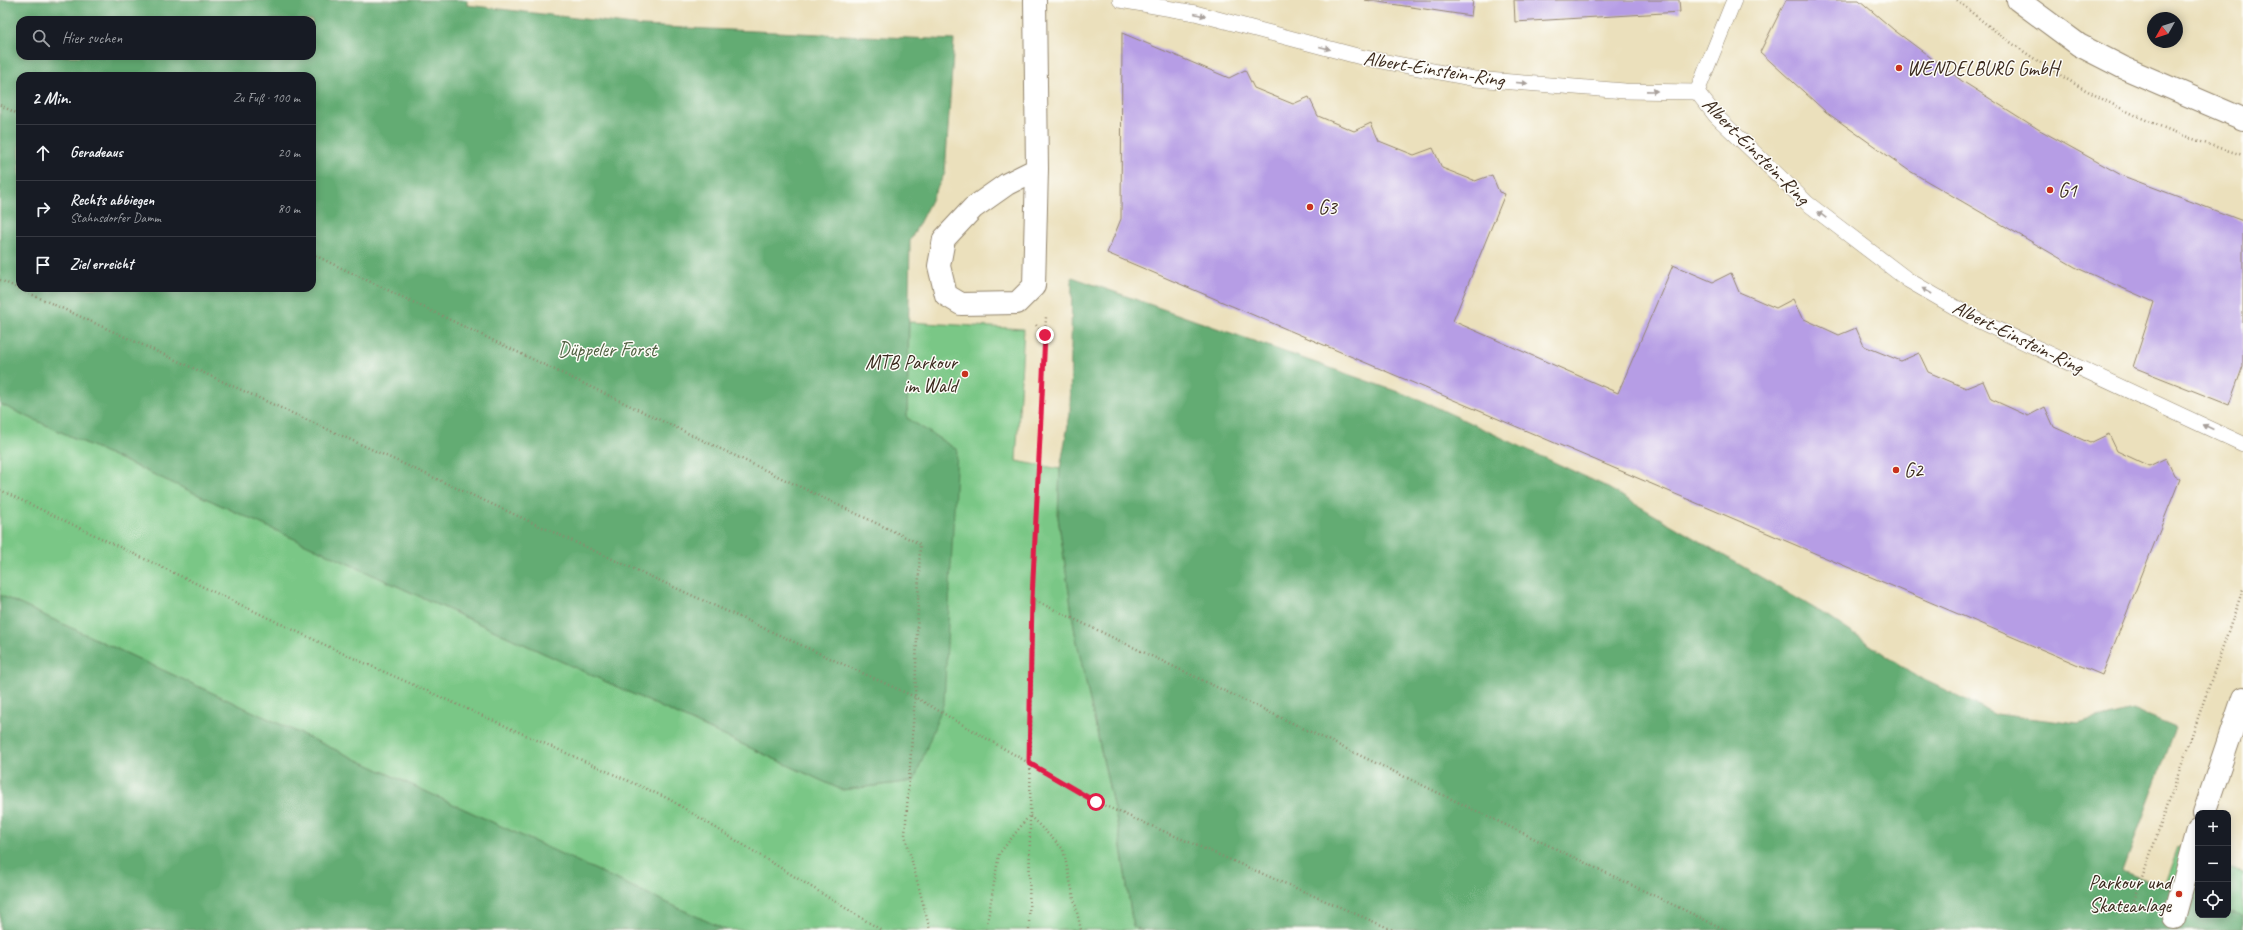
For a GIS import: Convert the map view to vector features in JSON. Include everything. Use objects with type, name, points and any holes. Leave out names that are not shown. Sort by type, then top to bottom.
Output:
[{"type":"street","points":[[1035,0],[1037,169],[1034,286],[1017,303],[961,304],[946,295],[939,266],[944,239],[973,208],[1007,184],[1037,169]]},
{"type":"street","points":[[2018,0],[2079,45],[2122,67],[2243,119]]},
{"type":"street","points":[[2205,810],[2243,698]]},
{"type":"street","points":[[2174,918],[2195,841]]},
{"type":"lane","name":"Albert-Einstein-Ring","points":[[1120,0],[1195,13],[1361,57],[1475,79],[1625,91],[1697,92],[1716,116],[1807,204],[1908,280],[1977,320],[2243,444]]},
{"type":"lane","points":[[1697,92],[1734,0]]},
{"type":"path","points":[[0,105],[16,113]]},
{"type":"path","points":[[316,256],[920,544],[915,697],[905,835],[930,930]]},
{"type":"path","points":[[0,280],[16,287]]},
{"type":"path","points":[[26,292],[915,697],[1096,802],[1393,930]]},
{"type":"path","points":[[1029,930],[1029,763],[1032,599],[1045,335]]},
{"type":"path","points":[[0,490],[342,653],[669,799],[881,930]]},
{"type":"path","points":[[2133,904],[2243,589]]},
{"type":"path","points":[[1032,599],[1726,930]]},
{"type":"path","points":[[986,930],[999,854],[1030,816]]},
{"type":"path","points":[[1030,816],[1064,849],[1081,930]]},
{"type":"green space","name":"Düppeler Forst","points":[[0,0],[467,0],[467,5],[642,26],[954,40],[945,173],[910,241],[907,418],[957,450],[944,702],[914,781],[842,790],[0,404]]},
{"type":"green space","points":[[1072,277],[1421,400],[1603,485],[1824,614],[1918,677],[1996,714],[2078,724],[2132,710],[2176,728],[2123,871],[2195,899],[2195,918],[2231,918],[2231,913],[2243,917],[2243,930],[1141,930],[1133,926],[1118,827],[1075,633],[1058,517],[1060,469],[1070,414]]},
{"type":"green space","points":[[909,322],[1024,329],[1016,461],[1060,469],[1058,517],[1075,633],[1118,827],[1133,926],[1141,930],[726,930],[0,595],[0,404],[842,790],[914,781],[957,450],[907,418]]},
{"type":"green space","points":[[0,595],[726,930],[0,930]]},
{"type":"green space","name":"Parkour und Skateanlage","points":[[2178,847],[2195,854],[2195,918],[2231,918],[2231,869],[2243,874],[2243,930],[2148,930]]},
{"type":"building","points":[[1365,0],[1473,0],[1471,16]]},
{"type":"building","points":[[1514,0],[1679,0],[1680,12],[1515,22]]},
{"type":"building","name":"G1","points":[[1786,0],[1859,0],[1894,30],[1962,81],[2038,129],[2123,176],[2243,221],[2243,366],[2229,405],[2133,367],[2154,302],[2075,267],[1908,170],[1826,112],[1760,52]]},
{"type":"building","name":"G2","points":[[1122,33],[1229,78],[1245,70],[1254,88],[1293,104],[1309,97],[1318,116],[1354,131],[1371,123],[1379,141],[1414,155],[1433,148],[1442,168],[1475,181],[1492,175],[1499,192],[1505,194],[1453,321],[1618,393],[1673,265],[1713,282],[1731,273],[1739,292],[1776,308],[1793,299],[1802,318],[1839,335],[1856,328],[1864,346],[1901,361],[1919,353],[1928,372],[1966,388],[1983,381],[1991,399],[2028,416],[2045,407],[2054,427],[2090,443],[2109,434],[2117,451],[2149,466],[2166,458],[2174,475],[2180,479],[2102,675],[1107,253],[1121,219]]},
{"type":"place","name":"WENDELBURG GmbH","points":[[1899,68]]},
{"type":"place","name":"G1","points":[[2050,190]]},
{"type":"place","name":"G3","points":[[1310,207]]},
{"type":"place","name":"MTB Parkour im Wald","points":[[965,374]]},
{"type":"place","name":"G2","points":[[1896,470]]},
{"type":"place","name":"Parkour und Skateanlage","points":[[2179,894]]},
{"type":"route","points":[[1045,335],[1032,599],[1029,763],[1096,802]]}]
